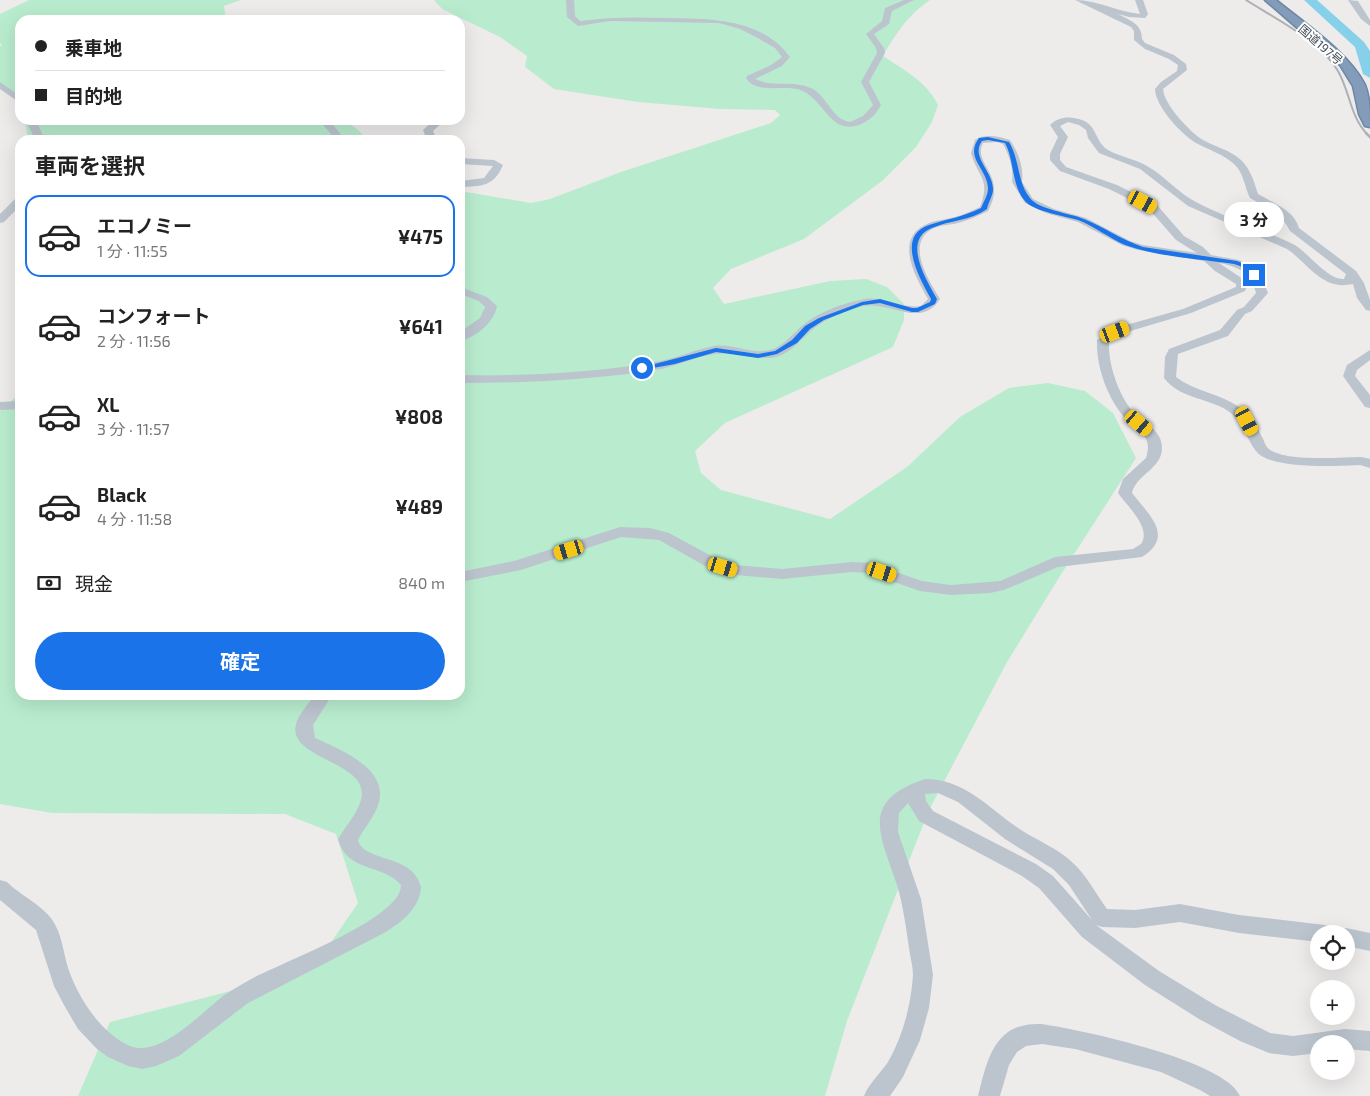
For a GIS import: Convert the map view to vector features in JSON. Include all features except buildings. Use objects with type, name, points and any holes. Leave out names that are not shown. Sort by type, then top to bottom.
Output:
[{"type":"highway","name":"国道197号","points":[[1270,0],[1344,63],[1359,86],[1365,114],[1370,123]]},
{"type":"street","points":[[570,0],[571,17],[578,24],[610,19],[698,20],[719,21],[743,27],[778,46],[786,57],[781,64],[756,74],[750,80],[759,84],[791,86],[809,90],[824,102],[833,119],[840,124],[849,125],[866,118],[875,111],[877,105],[865,82],[881,53],[880,48],[870,34],[886,22],[888,10],[910,0]]},
{"type":"street","points":[[1079,0],[1128,15],[1142,16],[1144,14],[1139,0]]},
{"type":"street","points":[[1352,0],[1358,6],[1362,18],[1370,24]]},
{"type":"street","points":[[1092,4],[1134,25],[1138,31],[1138,40],[1144,46],[1180,61],[1183,67],[1181,74],[1164,84],[1158,93],[1176,119],[1194,138],[1230,154],[1244,169],[1254,196],[1285,214],[1292,222],[1294,228],[1325,254],[1352,273],[1370,308]]},
{"type":"street","points":[[0,85],[15,96]]},
{"type":"street","points":[[465,576],[516,566],[620,532],[650,532],[664,536],[712,563],[735,570],[782,574],[852,567],[870,568],[920,586],[952,590],[1004,585],[1055,562],[1137,554],[1146,550],[1151,544],[1152,532],[1125,493],[1128,483],[1152,458],[1156,448],[1154,439],[1149,432],[1129,415],[1119,398],[1106,364],[1102,347],[1103,340],[1115,332],[1140,323],[1187,311],[1241,289],[1242,283],[1219,269],[1199,249],[1180,238],[1152,207],[1113,187],[1071,173],[1058,164],[1055,160],[1056,154],[1063,137],[1055,128],[1057,122],[1070,120],[1083,123],[1090,129],[1092,140],[1098,148],[1143,167],[1191,204],[1291,247],[1305,257],[1313,268],[1328,279],[1343,283],[1349,281],[1352,273]]},
{"type":"street","points":[[328,125],[336,135]]},
{"type":"street","points":[[430,135],[428,130],[434,125]]},
{"type":"street","points":[[465,379],[531,380],[582,375],[663,364],[716,350],[758,356],[777,352],[795,342],[807,328],[822,319],[862,304],[880,301],[912,310],[928,306],[934,299],[917,267],[914,243],[921,231],[929,226],[966,218],[984,209],[991,190],[976,155],[976,146],[980,140],[988,138],[1007,142],[1015,160],[1018,182],[1029,202],[1050,211],[1082,220],[1126,243],[1142,248],[1208,259],[1226,260],[1242,265],[1254,275],[1261,287],[1262,294],[1248,309],[1241,312],[1224,334],[1173,352],[1171,356],[1170,378],[1178,386],[1227,404],[1237,411],[1247,421],[1264,452],[1295,461],[1362,461],[1370,464]]},
{"type":"street","points":[[465,161],[494,163],[498,165],[494,176],[489,181],[465,183]]},
{"type":"street","points":[[0,220],[15,205]]},
{"type":"street","points":[[465,292],[483,299],[491,306],[491,312],[486,319],[465,334]]},
{"type":"street","points":[[1370,354],[1351,368],[1350,376],[1370,404]]},
{"type":"street","points":[[0,406],[15,405]]},
{"type":"street","points":[[0,888],[11,900],[40,919],[48,931],[59,973],[76,1010],[108,1045],[130,1057],[146,1058],[171,1051],[238,998],[266,982],[314,960],[381,925],[397,913],[410,896],[411,886],[408,880],[398,871],[361,856],[350,847],[348,839],[370,803],[371,791],[368,782],[357,769],[339,757],[310,743],[305,736],[304,725],[320,700]]},
{"type":"street","points":[[875,1096],[886,1085],[905,1051],[915,1027],[924,973],[909,893],[897,862],[889,829],[890,813],[902,797],[915,789],[930,785],[945,787],[978,805],[983,812],[1012,834],[1066,868],[1102,918],[1135,918],[1180,913],[1239,924],[1310,932]]},
{"type":"street","points":[[915,789],[917,803],[926,816],[1029,870],[1046,882],[1089,931],[1152,978],[1207,1012],[1269,1043],[1293,1046],[1345,1039],[1370,1041]]},
{"type":"street","points":[[1355,939],[1370,942]]},
{"type":"street","points":[[989,1096],[999,1061],[1009,1045],[1022,1036],[1042,1034],[1075,1040],[1162,1062],[1208,1082],[1229,1096]]},
{"type":"green space","points":[[29,0],[241,0],[224,6],[225,15],[15,15],[15,99],[0,83],[0,47],[2,44],[0,43],[0,14]]},
{"type":"green space","points":[[434,0],[930,0],[903,25],[883,56],[921,83],[938,105],[932,122],[916,147],[882,181],[804,239],[731,269],[713,288],[724,304],[830,281],[866,279],[887,287],[904,304],[904,320],[893,347],[725,423],[695,451],[701,473],[721,490],[830,519],[907,467],[960,417],[1009,388],[1048,383],[1085,391],[1113,413],[1136,458],[1007,662],[928,812],[847,1021],[825,1096],[78,1096],[110,1022],[312,970],[358,903],[336,834],[285,814],[52,813],[0,804],[0,411],[15,398],[15,700],[465,700],[465,192],[531,203],[550,199],[621,172],[771,123],[780,115],[775,110],[720,109],[638,102],[554,89],[525,67],[527,56],[500,37],[465,20],[465,15],[454,15],[442,9]]},
{"type":"green space","points":[[26,125],[351,125],[363,135],[27,135]]},
{"type":"waterway","points":[[1310,0],[1360,45],[1370,74]]},
{"type":"railway","points":[[1246,0],[1309,40],[1330,60],[1342,79],[1357,120],[1367,134]]},
{"type":"railway","points":[[1367,134],[1370,137]]},
{"type":"route","points":[[642,368],[675,362],[716,350],[730,350],[758,356],[777,352],[795,342],[807,328],[822,319],[862,304],[880,301],[912,310],[928,306],[934,299],[923,282],[917,267],[914,243],[921,231],[929,226],[966,218],[984,209],[991,190],[976,155],[976,146],[980,140],[988,138],[1007,142],[1013,153],[1018,182],[1029,202],[1050,211],[1082,220],[1126,243],[1154,251],[1235,262],[1254,275]]}]
